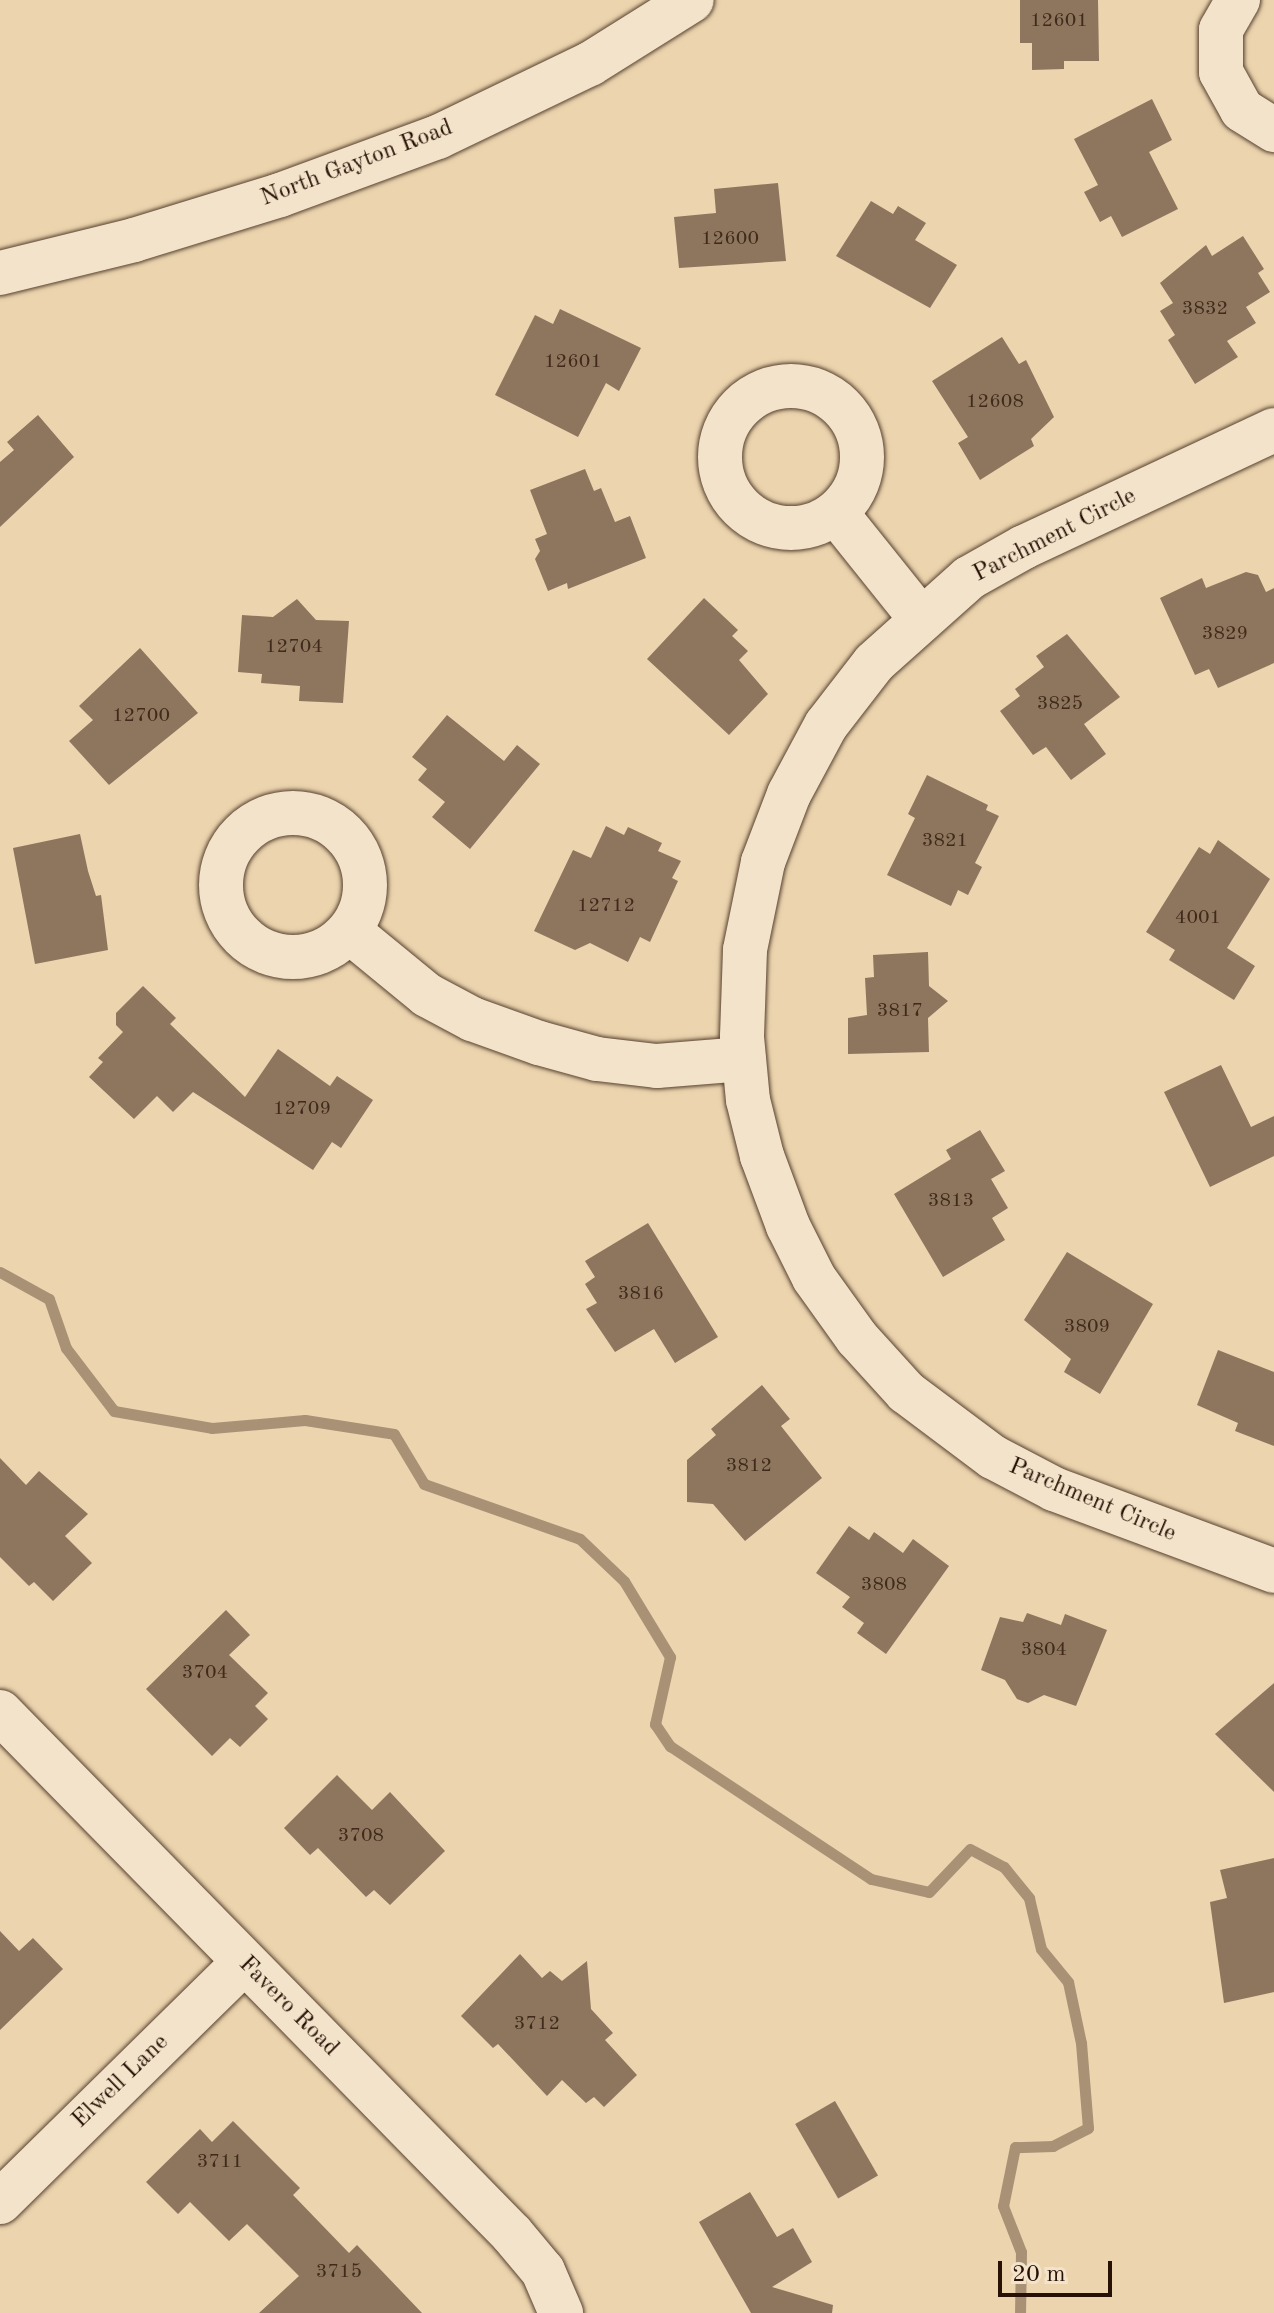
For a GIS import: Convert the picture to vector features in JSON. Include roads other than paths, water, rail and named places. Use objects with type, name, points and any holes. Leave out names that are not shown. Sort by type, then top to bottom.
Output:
[{"type":"street","name":"North Gayton Road","points":[[0,273],[134,240],[280,195],[438,137],[590,64],[692,0]]},
{"type":"street","points":[[1238,0],[1221,30],[1221,72],[1242,110],[1274,130]]},
{"type":"street","name":"Parchment Circle","points":[[1274,430],[1024,547],[969,578],[874,663],[826,725],[789,794],[763,862],[745,950],[744,1059],[762,1156],[788,1226],[814,1278],[857,1338],[906,1392],[993,1457],[1054,1489],[1274,1571]]},
{"type":"street","points":[[836,513],[921,619]]},
{"type":"street","points":[[349,931],[427,995],[472,1019],[539,1043],[597,1059],[657,1066],[744,1059]]},
{"type":"street","name":"Favero Road","points":[[0,1712],[512,2234],[543,2271],[561,2313]]},
{"type":"street","name":"Elwell Lane","points":[[0,2202],[243,1963]]},
{"type":"waterway","points":[[0,1272],[49,1299],[66,1348],[114,1411],[212,1428],[305,1420],[394,1434],[424,1484],[580,1539],[624,1581],[670,1657],[655,1724],[670,1746],[871,1879],[929,1892],[970,1849],[1004,1867],[1029,1898],[1041,1949],[1068,1982],[1081,2043],[1088,2128],[1053,2146],[1015,2147],[1003,2206],[1021,2252],[1020,2313]]}]
